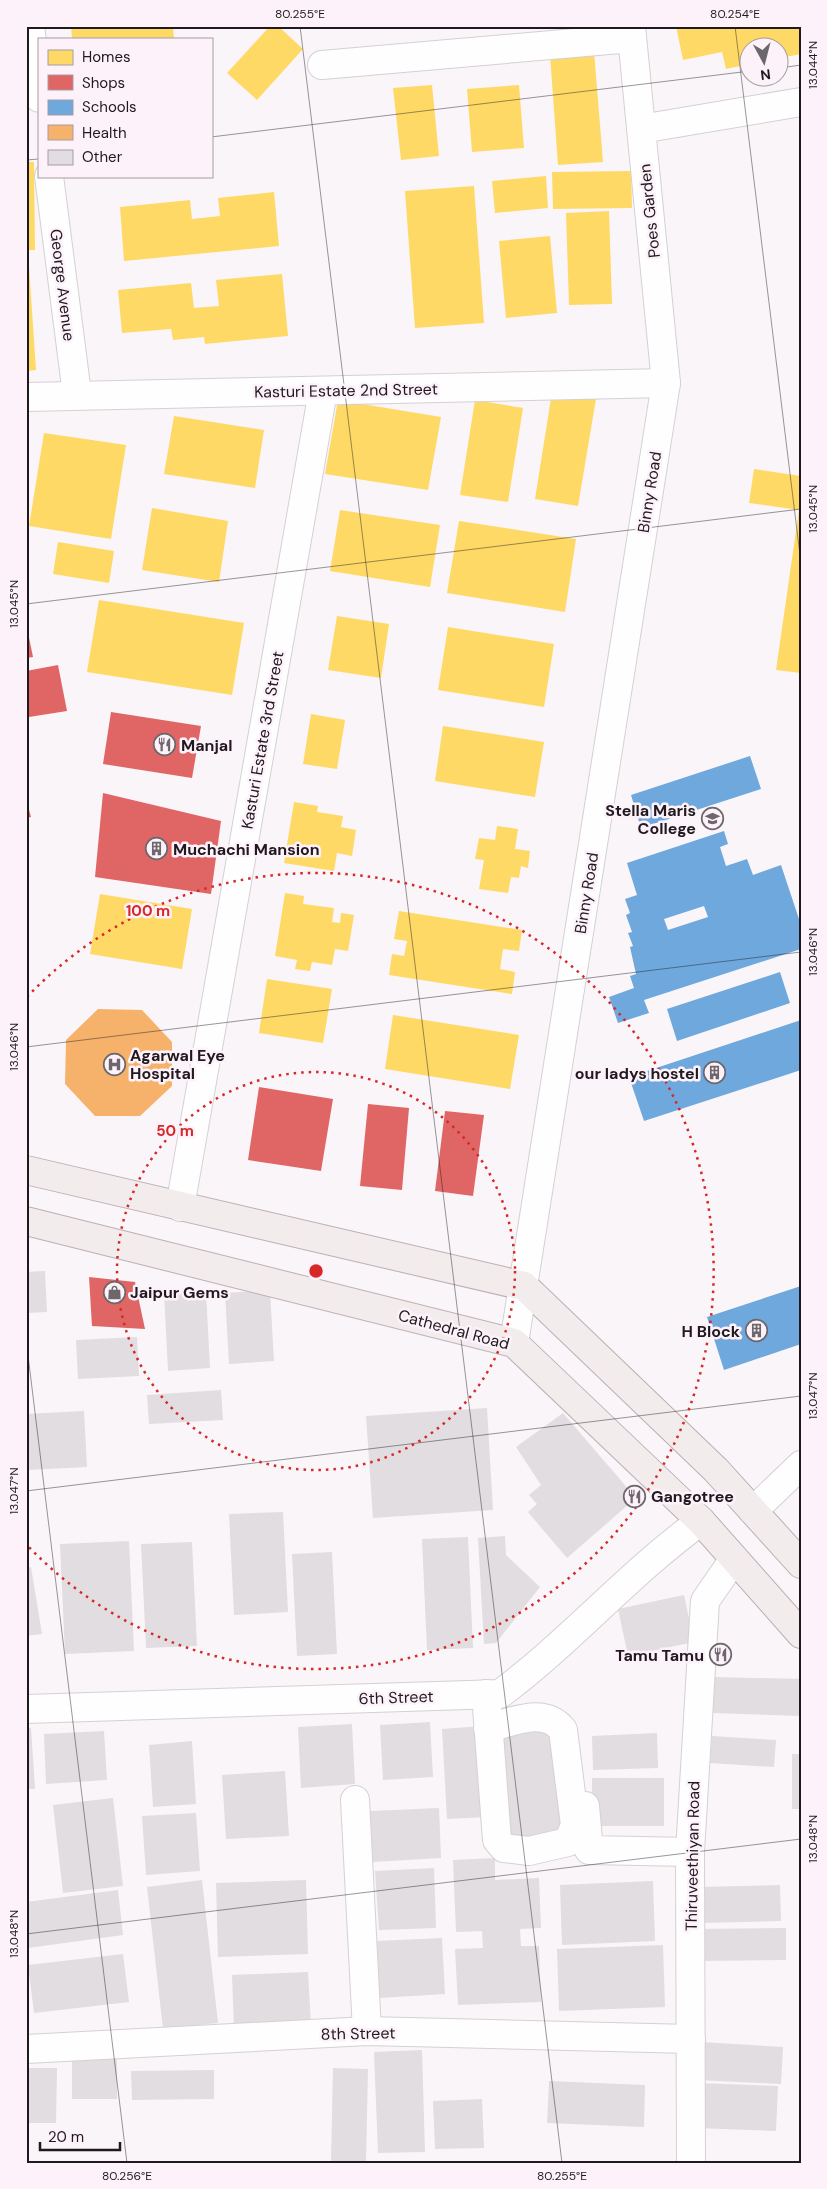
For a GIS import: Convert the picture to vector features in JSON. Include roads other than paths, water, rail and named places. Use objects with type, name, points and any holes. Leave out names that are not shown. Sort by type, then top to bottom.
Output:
[{"type":"main road","points":[[26,1170],[524,1286],[716,1470],[801,1564]]},
{"type":"main road","name":"Cathedral Road","points":[[26,1221],[514,1343],[701,1521],[801,1634]]},
{"type":"street","points":[[30,26],[38,92]]},
{"type":"street","name":"Poes Garden","points":[[322,65],[632,32],[666,383]]},
{"type":"street","points":[[641,130],[801,102]]},
{"type":"street","name":"George Avenue","points":[[49,178],[77,394]]},
{"type":"street","name":"Kasturi Estate 2nd Street","points":[[26,397],[77,394],[323,391],[666,383]]},
{"type":"street","name":"Binny Road","points":[[514,1343],[666,383]]},
{"type":"street","name":"Kasturi Estate 3rd Street","points":[[180,1207],[323,391]]},
{"type":"street","points":[[753,1511],[801,1465]]},
{"type":"street","name":"6th Street","points":[[26,1710],[500,1694],[533,1670],[667,1546],[701,1521]]},
{"type":"street","name":"Thiruveethiyan Road","points":[[691,2163],[690,1852],[705,1600],[734,1559]]},
{"type":"street","points":[[486,1694],[488,1728],[497,1840],[504,1848],[529,1851],[568,1842],[575,1825],[563,1730],[556,1721],[538,1715],[488,1728]]},
{"type":"street","points":[[579,1742],[589,1850],[690,1852]]},
{"type":"street","points":[[355,1800],[367,2031]]},
{"type":"street","name":"8th Street","points":[[26,2049],[367,2031],[691,2039]]},
{"type":"place","name":"Manjal","points":[[165,745]]},
{"type":"place","name":"Stella Maris College","points":[[712,819]]},
{"type":"place","name":"Muchachi Mansion","points":[[157,849]]},
{"type":"place","name":"Agarwal Eye Hospital","points":[[114,1064]]},
{"type":"place","name":"our ladys hostel","points":[[715,1073]]},
{"type":"place","name":"Jaipur Gems","points":[[114,1292]]},
{"type":"place","name":"H Block","points":[[756,1331]]},
{"type":"place","name":"Gangotree","points":[[635,1496]]},
{"type":"place","name":"Tamu Tamu","points":[[720,1655]]}]
